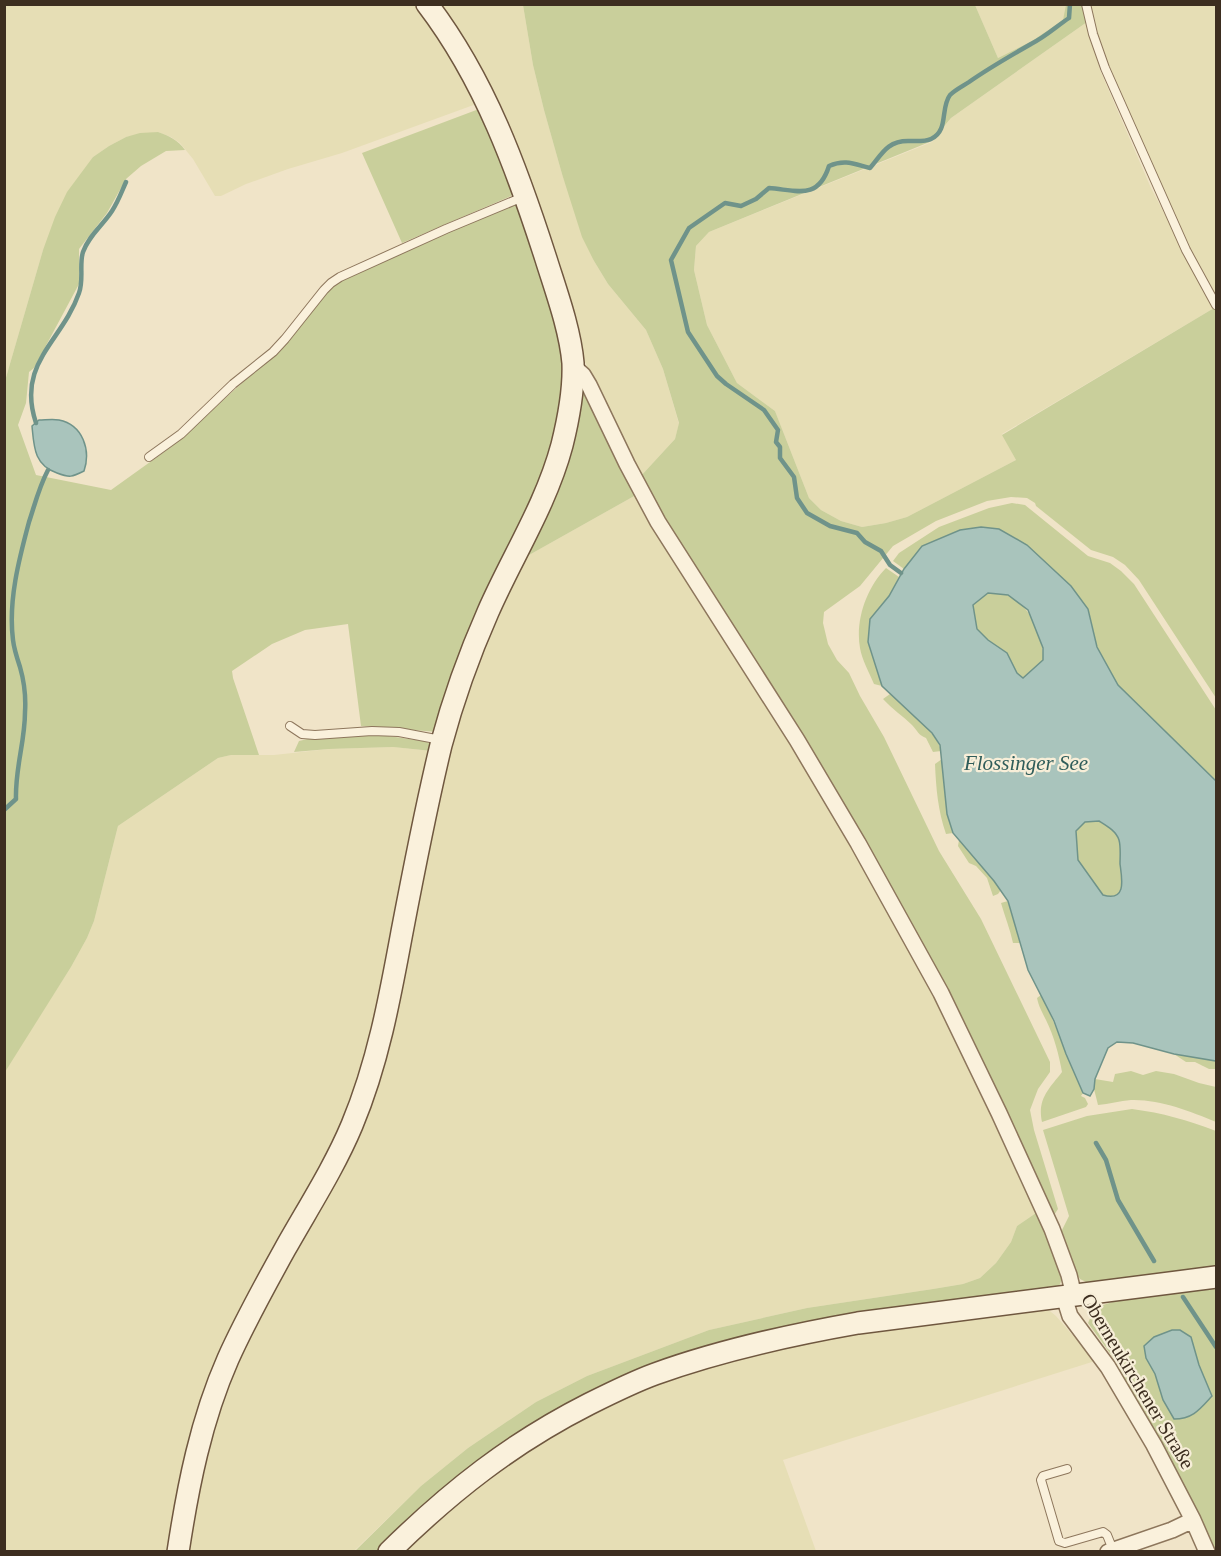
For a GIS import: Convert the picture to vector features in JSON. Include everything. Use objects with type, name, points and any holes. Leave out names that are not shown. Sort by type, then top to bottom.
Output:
[{"type":"main road","points":[[178,1551],[192,1473],[204,1426],[221,1377],[253,1309],[330,1172],[365,1089],[387,1014],[422,826],[442,741],[464,672],[488,611],[524,540],[545,491],[558,456],[568,418],[573,366],[571,349],[554,284],[525,196],[488,105],[466,63],[427,4]]},
{"type":"main road","points":[[389,1551],[456,1490],[528,1438],[616,1390],[654,1374],[707,1357],[802,1333],[858,1323],[1216,1277]]},
{"type":"street","name":"Oberneukirchener Straße","points":[[573,366],[583,375],[589,385],[627,465],[658,522],[797,740],[942,993],[1052,1229],[1070,1275],[1070,1316],[1108,1367],[1154,1445],[1207,1551]]},
{"type":"street","points":[[1110,1551],[1172,1530],[1193,1520]]},
{"type":"lane","points":[[1086,4],[1093,34],[1112,85],[1186,250],[1216,305]]},
{"type":"lane","points":[[149,457],[181,434],[233,384],[273,352],[331,283],[446,229],[525,196]]},
{"type":"lane","points":[[290,726],[302,734],[399,732],[442,741]]},
{"type":"lane","points":[[1067,1469],[1043,1476],[1041,1480],[1059,1541],[1065,1543],[1103,1532],[1107,1535],[1110,1551]]},
{"type":"shaded area","points":[[5,5],[418,5],[479,103],[342,153],[246,184],[221,196],[215,196],[193,159],[180,143],[171,137],[158,132],[126,137],[109,146],[93,157],[43,250],[5,381]]},
{"type":"shaded area","points":[[436,5],[523,5],[533,65],[544,110],[562,174],[594,261],[608,284],[646,330],[663,369],[679,424],[675,439],[640,477],[575,341]]},
{"type":"shaded area","points":[[975,5],[1066,5],[1066,10],[1063,20],[1032,41],[998,58]]},
{"type":"shaded area","points":[[1090,5],[1216,5],[1216,300],[1165,198],[1117,87],[1104,56]]},
{"type":"shaded area","points":[[1087,22],[1100,70],[1151,188],[1214,308],[1002,434],[1016,460],[907,517],[862,527],[841,521],[821,510],[809,498],[775,411],[737,383],[707,325],[694,270],[696,246],[709,232],[932,142],[951,118]]},
{"type":"shaded area","points":[[636,495],[789,742],[935,996],[1036,1213],[1017,1226],[1011,1242],[996,1263],[980,1278],[963,1284],[807,1308],[709,1330],[587,1376],[536,1402],[468,1448],[421,1486],[354,1551],[191,1552],[188,1546],[204,1452],[222,1394],[247,1338],[348,1149],[436,798],[470,674],[522,559]]},
{"type":"shaded area","points":[[393,747],[432,751],[373,1040],[342,1127],[263,1273],[171,1551],[5,1551],[4,1072],[87,938],[94,921],[118,826],[218,758],[231,755],[274,755],[329,749]]},
{"type":"shaded area","points":[[1045,1307],[1056,1316],[1095,1361],[783,1460],[816,1551],[400,1552],[483,1479],[555,1430],[617,1398],[685,1372],[812,1340]]},
{"type":"green space","points":[[523,5],[975,5],[998,58],[1032,41],[1063,20],[1066,5],[1083,5],[1087,22],[951,118],[932,141],[709,232],[696,246],[694,270],[707,325],[737,383],[775,411],[809,498],[821,510],[841,521],[862,527],[907,517],[1016,460],[1002,435],[1214,308],[1216,312],[1216,698],[1139,580],[1125,565],[1113,557],[1091,550],[1027,498],[1011,497],[987,501],[936,521],[893,546],[860,586],[824,612],[823,623],[828,644],[837,660],[849,673],[884,737],[939,851],[981,919],[1050,1062],[1050,1072],[1038,1089],[1030,1110],[1058,1209],[1054,1215],[948,989],[865,839],[712,597],[640,477],[675,439],[679,423],[663,369],[646,330],[608,284],[582,237],[544,110],[533,65]]},
{"type":"green space","points":[[479,109],[515,189],[511,196],[402,243],[362,153]]},
{"type":"green space","points":[[158,132],[173,139],[185,150],[166,151],[141,166],[126,179],[107,213],[79,249],[79,284],[34,368],[29,372],[26,403],[18,425],[36,475],[111,490],[171,447],[280,349],[335,282],[508,206],[520,206],[563,342],[565,383],[549,462],[438,732],[361,726],[348,624],[305,630],[272,644],[232,671],[259,755],[231,755],[218,758],[118,826],[94,921],[87,938],[5,1072],[5,381],[43,250],[67,192],[93,157],[109,146],[140,133]]},
{"type":"green space","points":[[584,388],[636,495],[522,559],[578,389]]},
{"type":"green space","points":[[1012,503],[1025,505],[1088,556],[1110,563],[1134,584],[1216,710],[1216,781],[1118,685],[1097,647],[1088,608],[922,546],[904,569],[893,561],[899,553],[939,527],[989,508]]},
{"type":"green space","points":[[886,568],[899,577],[889,596],[870,619],[868,642],[882,686],[874,684],[862,657],[859,626],[868,594]]},
{"type":"green space","points":[[988,593],[1005,594],[1015,599],[1029,614],[1038,632],[1043,660],[1023,679],[1017,673],[1007,653],[977,629],[973,605]]},
{"type":"green space","points":[[890,694],[928,729],[939,744],[941,751],[933,752],[926,738],[883,699]]},
{"type":"green space","points":[[374,734],[423,741],[433,744],[432,751],[393,747],[294,752],[299,741],[312,738]]},
{"type":"green space","points":[[942,759],[947,814],[953,833],[946,834],[939,808],[935,773],[935,764]]},
{"type":"green space","points":[[1099,821],[1113,831],[1120,843],[1122,882],[1119,892],[1111,896],[1103,895],[1078,860],[1076,831],[1085,822]]},
{"type":"green space","points":[[959,840],[1001,890],[998,894],[993,896],[987,878],[976,866],[969,863],[958,846]]},
{"type":"green space","points":[[1008,901],[1020,943],[1013,943],[1001,903]]},
{"type":"green space","points":[[1041,995],[1083,1093],[1081,1096],[1088,1104],[1086,1107],[1042,1122],[1043,1101],[1062,1072],[1054,1039],[1037,998]]},
{"type":"green space","points":[[1174,1054],[1216,1061],[1216,1069],[1209,1069],[1195,1062],[1186,1062]]},
{"type":"green space","points":[[1131,1071],[1143,1075],[1156,1071],[1174,1074],[1216,1087],[1216,1122],[1152,1101],[1131,1100],[1098,1105],[1094,1089],[1095,1079],[1113,1082],[1115,1074]]},
{"type":"green space","points":[[1132,1109],[1175,1117],[1216,1131],[1216,1269],[1090,1284],[1080,1279],[1073,1269],[1061,1232],[1069,1216],[1043,1130],[1087,1116]]},
{"type":"green space","points":[[1036,1213],[1060,1270],[1060,1284],[1053,1290],[1044,1293],[887,1309],[809,1321],[713,1343],[615,1381],[568,1403],[515,1436],[425,1505],[376,1551],[354,1552],[421,1486],[468,1448],[536,1402],[587,1376],[709,1330],[807,1308],[963,1284],[980,1278],[996,1263],[1011,1242],[1017,1226]]},
{"type":"green space","points":[[1216,1288],[1216,1551],[1213,1551],[1185,1488],[1112,1356],[1088,1323],[1098,1308],[1105,1304]]},
{"type":"water","points":[[39,420],[59,420],[74,427],[85,447],[84,471],[68,476],[49,470],[44,465],[35,448],[32,426]]},
{"type":"water","name":"Flossinger See","points":[[981,527],[999,529],[1027,545],[1071,586],[1088,609],[1097,647],[1118,685],[1216,781],[1216,1061],[1174,1054],[1133,1043],[1117,1042],[1108,1048],[1090,1096],[1083,1093],[1054,1021],[1028,970],[1008,901],[953,833],[947,814],[940,745],[932,733],[882,686],[868,642],[870,619],[889,596],[904,569],[922,546],[960,530]],"holes":[[[988,593],[1008,595],[1028,610],[1043,648],[1043,660],[1023,678],[1017,673],[1007,653],[977,629],[973,605]],[[1099,821],[1113,831],[1120,843],[1121,888],[1116,895],[1111,896],[1103,895],[1078,860],[1076,831],[1085,822]]]},
{"type":"water","points":[[1172,1330],[1180,1330],[1191,1337],[1199,1365],[1212,1396],[1200,1409],[1181,1419],[1174,1419],[1163,1400],[1155,1374],[1146,1358],[1144,1346],[1154,1337]]},
{"type":"waterway","points":[[901,573],[890,565],[881,551],[865,542],[857,533],[830,526],[807,513],[797,498],[794,477],[780,458],[780,447],[776,442],[778,430],[764,410],[717,376],[688,332],[671,260],[689,228],[725,203],[741,206],[756,199],[769,188],[797,191],[812,189],[819,184],[829,166],[845,163],[870,168],[886,149],[895,143],[931,139],[940,131],[945,106],[950,95],[1069,18],[1070,4]]},
{"type":"waterway","points":[[36,423],[31,402],[36,368],[79,293],[83,252],[92,235],[112,211],[126,182]]},
{"type":"waterway","points":[[4,810],[16,799],[25,723],[24,683],[13,640],[13,595],[29,522],[48,470]]},
{"type":"waterway","points":[[1096,1143],[1106,1160],[1118,1200],[1154,1261]]},
{"type":"waterway","points":[[1183,1297],[1216,1347]]}]
